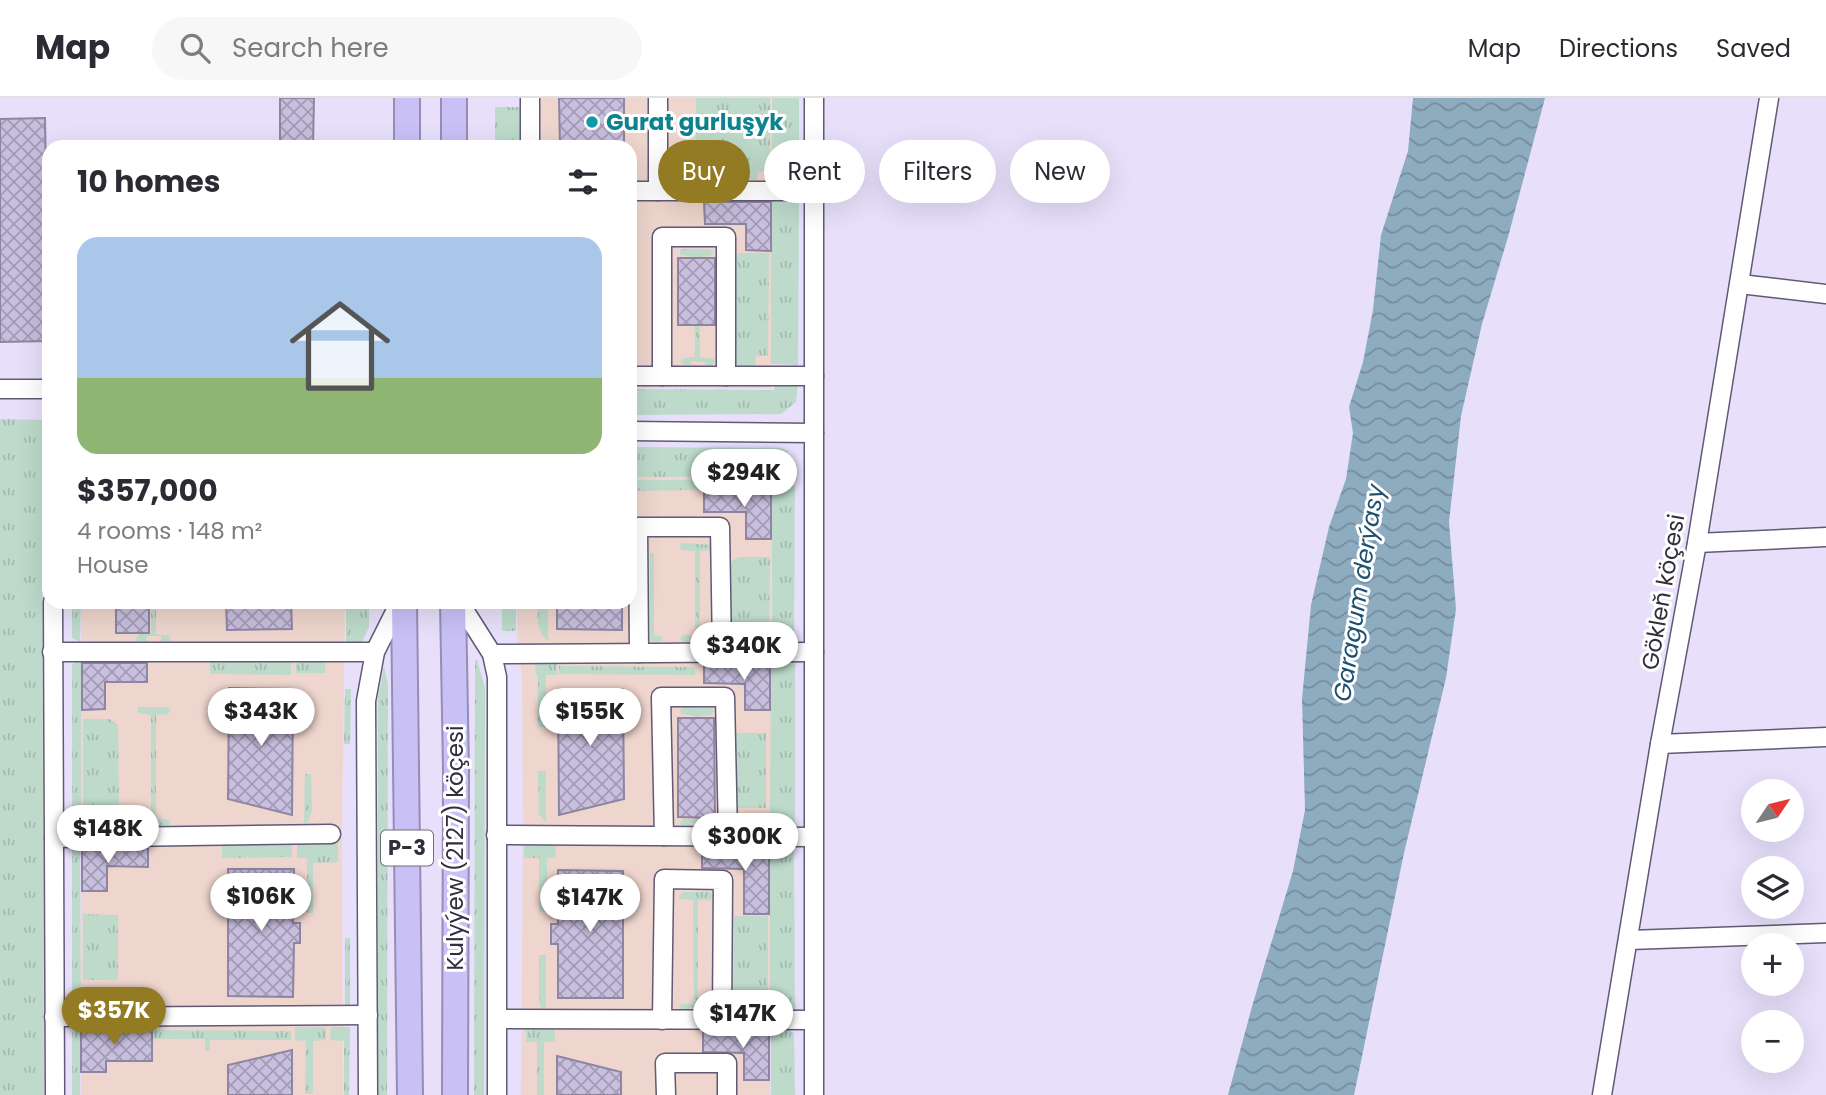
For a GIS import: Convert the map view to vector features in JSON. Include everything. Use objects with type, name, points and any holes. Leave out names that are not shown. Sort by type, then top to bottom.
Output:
[{"type":"highway","points":[[407,98],[407,140]]},
{"type":"highway","points":[[454,98],[454,140]]},
{"type":"highway","name":"Kulyýew (2127) köçesi","points":[[402,609],[410,1095]]},
{"type":"highway","name":"Kulyýew (2127) köçesi","points":[[453,609],[456,770],[455,1095]]},
{"type":"street","points":[[530,98],[530,140]]},
{"type":"street","points":[[658,98],[658,140]]},
{"type":"street","points":[[814,98],[814,140]]},
{"type":"street","name":"Gökleň köçesi","points":[[1602,1095],[1660,744],[1697,543],[1769,98]]},
{"type":"street","points":[[637,191],[658,191]]},
{"type":"street","points":[[814,203],[814,1095]]},
{"type":"street","points":[[662,376],[662,237],[726,237],[726,376]]},
{"type":"street","points":[[1740,285],[1826,294]]},
{"type":"street","points":[[637,376],[814,376]]},
{"type":"street","points":[[0,389],[42,389]]},
{"type":"street","points":[[637,431],[814,433]]},
{"type":"street","points":[[639,653],[638,527],[720,527],[722,653]]},
{"type":"street","points":[[1697,543],[1826,537]]},
{"type":"street","points":[[52,609],[55,1095]]},
{"type":"street","points":[[368,1095],[366,701],[374,652],[398,609]]},
{"type":"street","points":[[463,609],[492,654],[497,677],[497,1095]]},
{"type":"street","points":[[52,652],[374,652]]},
{"type":"street","points":[[492,654],[814,652]]},
{"type":"street","points":[[664,836],[661,697],[725,696],[728,836]]},
{"type":"street","points":[[1660,744],[1826,737]]},
{"type":"street","points":[[54,838],[331,834]]},
{"type":"street","points":[[496,835],[813,836]]},
{"type":"street","points":[[662,1020],[664,879],[723,880],[722,1020]]},
{"type":"street","points":[[1629,940],[1826,933]]},
{"type":"street","points":[[54,1017],[368,1015]]},
{"type":"street","points":[[498,1019],[813,1020]]},
{"type":"street","points":[[666,1095],[666,1063],[727,1063],[727,1095]]},
{"type":"shaded area","points":[[537,98],[771,98],[771,140],[764,140],[764,203],[771,203],[771,388],[637,388],[637,140],[537,140]]},
{"type":"shaded area","points":[[637,477],[772,478],[770,1095],[521,1095],[522,677],[517,641],[517,609],[637,609]]},
{"type":"shaded area","points":[[81,609],[345,609],[343,1095],[81,1095]]},
{"type":"green space","points":[[696,98],[770,98],[770,140],[764,140],[764,172],[758,172],[757,180],[750,180],[750,140],[696,140]]},
{"type":"green space","points":[[772,98],[799,98],[799,140],[771,140]]},
{"type":"green space","points":[[495,107],[527,107],[527,140],[495,140]]},
{"type":"green space","points":[[771,203],[799,203],[798,365],[771,364]]},
{"type":"green space","points":[[710,249],[714,253],[699,257],[700,357],[714,359],[712,365],[691,361],[691,365],[684,365],[680,361],[695,357],[694,257],[680,255],[680,250]]},
{"type":"green space","points":[[739,253],[769,253],[768,356],[756,356],[755,367],[738,366],[734,362],[735,256]]},
{"type":"green space","points":[[775,382],[798,383],[796,402],[781,414],[637,415],[637,389],[774,390]]},
{"type":"green space","points":[[0,419],[42,420],[44,1095],[0,1095]]},
{"type":"green space","points":[[637,447],[781,448],[788,451],[789,485],[795,486],[794,643],[786,647],[772,646],[772,477],[637,477]]},
{"type":"green space","points":[[637,480],[769,480],[769,489],[637,491]]},
{"type":"green space","points":[[680,544],[713,545],[713,550],[700,551],[700,635],[714,636],[714,642],[691,639],[690,643],[684,643],[680,639],[684,635],[695,635],[695,551],[681,550]]},
{"type":"green space","points":[[650,553],[654,553],[654,635],[662,636],[662,641],[652,642],[650,640]]},
{"type":"green space","points":[[740,557],[770,557],[769,632],[753,632],[753,645],[738,644],[729,632],[730,566],[733,560]]},
{"type":"green space","points":[[72,609],[81,609],[80,642],[72,638]]},
{"type":"green space","points":[[151,609],[156,609],[156,634],[170,636],[170,641],[161,642],[161,636],[147,636],[147,642],[137,641],[136,638],[140,634],[151,634]]},
{"type":"green space","points":[[346,609],[369,609],[369,627],[362,642],[346,645]]},
{"type":"green space","points":[[502,609],[516,609],[516,631],[502,631]]},
{"type":"green space","points":[[538,609],[548,609],[548,641],[541,633]]},
{"type":"green space","points":[[81,660],[81,826],[72,821],[72,664]]},
{"type":"green space","points":[[296,660],[325,660],[325,673],[296,673]]},
{"type":"green space","points":[[475,660],[485,688],[484,1095],[474,1095]]},
{"type":"green space","points":[[535,661],[557,661],[557,675],[546,675],[546,727],[538,727],[538,675]]},
{"type":"green space","points":[[771,661],[790,661],[795,664],[795,825],[788,828],[770,828]]},
{"type":"green space","points":[[210,662],[291,662],[291,675],[210,674]]},
{"type":"green space","points":[[559,666],[695,667],[695,675],[559,674]]},
{"type":"green space","points":[[384,667],[388,684],[387,1095],[378,1095],[378,697]]},
{"type":"green space","points":[[345,689],[351,689],[350,744],[344,744]]},
{"type":"green space","points":[[138,707],[168,707],[171,710],[168,714],[156,715],[156,818],[170,820],[170,825],[167,826],[140,826],[136,822],[140,818],[151,818],[151,715],[138,713]]},
{"type":"green space","points":[[683,707],[711,708],[714,711],[711,715],[699,716],[699,819],[713,821],[713,826],[690,823],[690,827],[683,827],[680,823],[683,819],[695,819],[695,716],[681,714]]},
{"type":"green space","points":[[83,719],[109,719],[118,725],[119,814],[83,813]]},
{"type":"green space","points":[[733,733],[766,733],[766,808],[733,808]]},
{"type":"green space","points":[[538,771],[546,771],[546,823],[539,814]]},
{"type":"green space","points":[[305,774],[311,774],[312,811],[308,822],[304,824]]},
{"type":"green space","points":[[297,842],[338,842],[338,862],[313,863],[313,913],[307,913],[307,858],[297,858]]},
{"type":"green space","points":[[80,844],[81,1010],[72,1005],[72,848]]},
{"type":"green space","points":[[524,844],[556,844],[555,858],[547,858],[547,912],[539,912],[539,858],[524,858]]},
{"type":"green space","points":[[222,845],[292,845],[292,857],[222,858]]},
{"type":"green space","points":[[770,845],[794,847],[795,1012],[770,1012]]},
{"type":"green space","points":[[683,892],[710,892],[713,896],[710,900],[698,900],[698,1004],[712,1005],[712,1010],[689,1008],[689,1012],[679,1008],[682,1004],[694,1004],[693,900],[680,899],[679,896]]},
{"type":"green space","points":[[83,914],[118,915],[118,980],[83,980]]},
{"type":"green space","points":[[734,916],[768,916],[768,995],[733,995]]},
{"type":"green space","points":[[345,938],[350,938],[350,1009],[345,1010]]},
{"type":"green space","points":[[539,955],[546,955],[546,1009],[541,1007],[539,1002]]},
{"type":"green space","points":[[295,1027],[326,1027],[326,1040],[313,1041],[313,1094],[305,1094],[306,1041],[295,1040]]},
{"type":"green space","points":[[331,1027],[350,1027],[349,1095],[344,1095],[344,1041],[330,1040]]},
{"type":"green space","points":[[80,1028],[80,1095],[72,1095],[72,1032]]},
{"type":"green space","points":[[526,1029],[555,1029],[555,1042],[544,1042],[544,1095],[537,1095],[537,1042],[526,1042]]},
{"type":"green space","points":[[154,1030],[291,1031],[291,1040],[210,1040],[210,1051],[205,1051],[205,1039],[153,1039]]},
{"type":"green space","points":[[771,1030],[789,1030],[794,1033],[795,1095],[771,1095]]},
{"type":"water","name":"Garagum derýasy","points":[[1413,98],[1545,98],[1482,324],[1461,416],[1449,522],[1456,609],[1446,678],[1404,853],[1354,1095],[1228,1095],[1293,871],[1305,810],[1302,699],[1311,605],[1329,527],[1346,479],[1353,433],[1349,407],[1363,362],[1373,310],[1381,235],[1408,151]]},
{"type":"building","points":[[280,98],[314,98],[313,140],[280,140]]},
{"type":"building","name":"Gurat gurluşyk","points":[[559,98],[624,98],[624,140],[560,140]]},
{"type":"building","points":[[45,118],[45,140],[42,140],[42,341],[0,342],[0,119]]},
{"type":"building","points":[[704,203],[771,203],[771,251],[746,250],[746,224],[705,224]]},
{"type":"building","points":[[678,258],[715,258],[715,325],[678,325]]},
{"type":"building","points":[[704,490],[771,491],[771,539],[746,539],[746,512],[704,512]]},
{"type":"building","points":[[116,609],[149,609],[149,633],[116,633]]},
{"type":"building","points":[[226,609],[291,609],[292,629],[227,630]]},
{"type":"building","points":[[557,609],[622,609],[622,630],[557,629]]},
{"type":"building","points":[[82,663],[147,663],[147,682],[105,682],[105,709],[82,710]]},
{"type":"building","points":[[704,664],[770,664],[770,710],[745,710],[745,684],[704,683]]},
{"type":"building","points":[[229,688],[293,689],[292,815],[228,799]]},
{"type":"building","points":[[558,689],[623,689],[624,799],[559,815]]},
{"type":"building","points":[[678,718],[714,718],[715,818],[678,817]]},
{"type":"building","points":[[148,848],[148,867],[107,866],[107,891],[82,891],[82,849]]},
{"type":"building","points":[[702,848],[769,848],[769,914],[744,914],[744,869],[702,868]]},
{"type":"building","points":[[228,869],[294,869],[293,923],[300,923],[300,943],[294,943],[293,997],[228,996]]},
{"type":"building","points":[[558,870],[623,871],[623,998],[558,998],[558,944],[551,944],[551,924],[558,924]]},
{"type":"building","points":[[81,1029],[152,1029],[152,1061],[106,1061],[106,1072],[81,1072]]},
{"type":"building","points":[[703,1031],[769,1031],[769,1080],[744,1080],[744,1053],[703,1052]]},
{"type":"building","points":[[292,1050],[292,1095],[228,1095],[228,1065]]},
{"type":"building","points":[[557,1056],[621,1072],[621,1095],[557,1095]]},
{"type":"place","name":"Gurat gurluşyk","points":[[592,122]]}]
